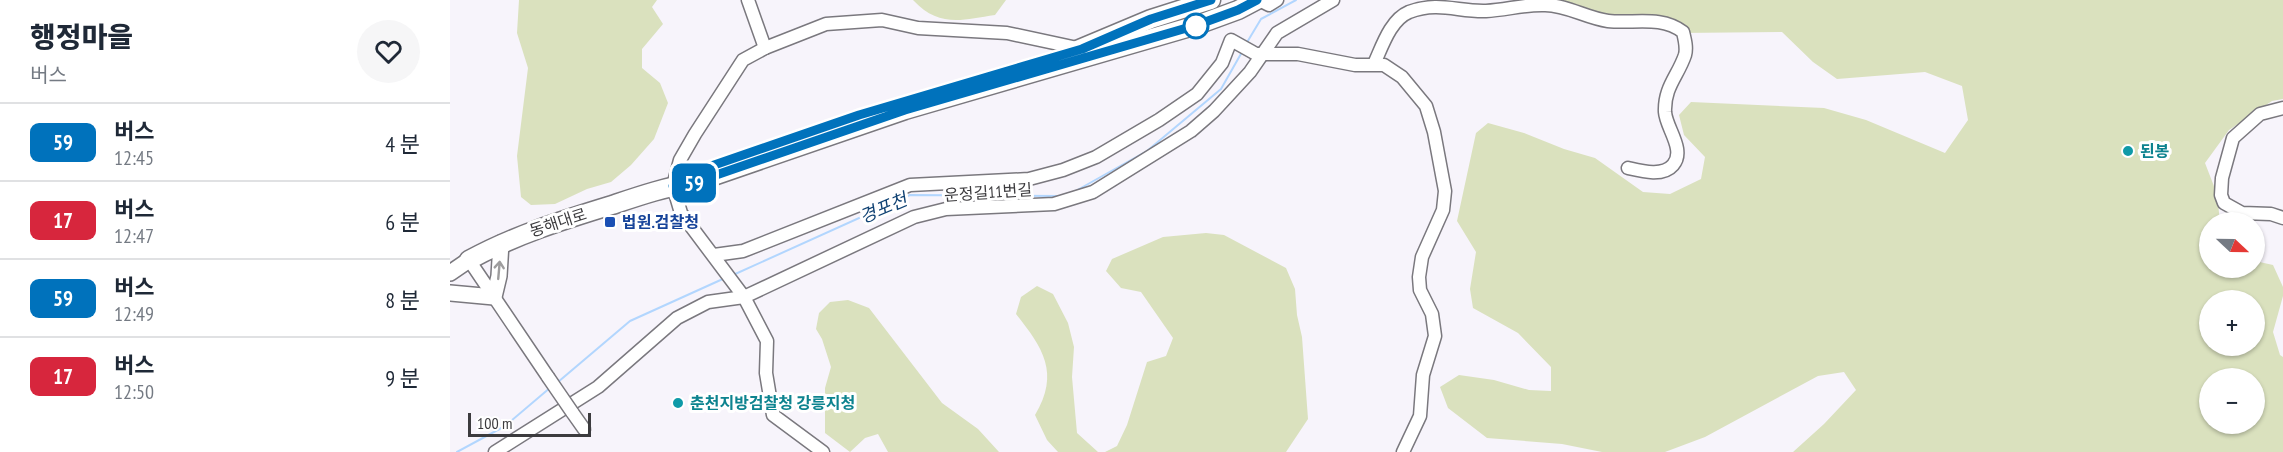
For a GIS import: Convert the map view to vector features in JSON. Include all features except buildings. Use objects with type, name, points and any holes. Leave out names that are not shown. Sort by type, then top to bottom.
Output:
[{"type":"highway","name":"동해대로","points":[[673,186],[691,173],[859,115],[1082,49],[1151,19],[1211,0]]},
{"type":"highway","name":"동해대로","points":[[462,262],[501,243],[559,221],[673,186],[693,183],[905,110],[1197,25],[1258,0]]},
{"type":"main road","points":[[450,293],[494,297],[499,276],[501,243]]},
{"type":"main road","name":"동해대로","points":[[450,273],[462,262]]},
{"type":"street","points":[[748,0],[765,48]]},
{"type":"street","points":[[1258,0],[1269,5],[1277,0]]},
{"type":"street","name":"운정길11번길","points":[[495,452],[598,387],[677,318],[708,302],[741,292],[914,217],[946,210],[1054,204],[1093,192],[1191,131],[1214,111],[1250,72],[1259,54],[1277,33],[1333,0]]},
{"type":"street","points":[[1374,64],[1390,30],[1401,16],[1410,11],[1439,5],[1473,11],[1509,10],[1543,4],[1608,21],[1656,22],[1675,26],[1683,32],[1685,55],[1672,79],[1665,112],[1676,145],[1676,160],[1672,167],[1662,171],[1647,172],[1628,168]]},
{"type":"street","points":[[824,452],[773,415],[766,373],[767,341],[741,292],[681,213],[673,186],[680,160],[695,134],[743,60],[765,48],[826,24],[882,20],[918,28],[1007,33],[1082,49]]},
{"type":"street","points":[[716,259],[743,251],[910,185],[1029,179],[1082,163],[1110,150],[1197,94],[1222,63],[1231,42],[1259,54],[1298,54],[1355,65],[1384,65],[1393,69],[1426,106],[1434,132],[1445,191],[1443,210],[1422,257],[1419,277],[1420,290],[1432,314],[1435,336],[1423,375],[1420,416],[1403,452]]},
{"type":"street","points":[[2283,108],[2260,114],[2233,138],[2222,178],[2221,195],[2224,203],[2242,213],[2271,214],[2283,218]]},
{"type":"street","points":[[462,262],[494,297],[584,429]]},
{"type":"green space","points":[[519,0],[657,0],[652,7],[663,24],[642,49],[642,68],[660,83],[668,103],[654,139],[631,165],[611,182],[587,189],[555,204],[531,205],[521,197],[517,156],[528,68],[517,33]]},
{"type":"green space","points":[[913,0],[1006,0],[995,15],[951,20],[932,15]]},
{"type":"green space","points":[[1514,0],[2283,0],[2283,99],[2272,101],[2229,130],[2205,163],[2217,194],[2219,212],[2199,212],[2199,278],[2265,278],[2265,263],[2273,265],[2283,287],[2283,296],[2273,332],[2280,355],[2283,357],[2283,452],[1793,452],[1856,390],[1844,372],[1818,376],[1705,437],[1665,452],[1602,452],[1562,444],[1487,438],[1448,408],[1440,387],[1459,375],[1494,380],[1529,390],[1551,391],[1551,367],[1518,333],[1473,308],[1470,289],[1476,252],[1457,221],[1476,133],[1488,123],[1595,158],[1643,192],[1670,194],[1701,179],[1705,157],[1684,135],[1679,115],[1691,102],[1824,108],[1866,120],[1945,153],[1968,120],[1962,86],[1925,72],[1837,79],[1813,62],[1782,32],[1679,33],[1634,19]]},
{"type":"green space","points":[[1206,233],[1224,235],[1286,268],[1295,289],[1302,337],[1308,419],[1286,452],[1105,452],[1117,446],[1127,425],[1147,362],[1166,356],[1173,338],[1141,292],[1121,288],[1106,271],[1112,259],[1163,237]]},
{"type":"green space","points":[[1037,286],[1053,294],[1068,323],[1074,347],[1072,377],[1077,433],[1098,452],[1058,452],[1047,440],[1035,415],[1046,386],[1045,362],[1034,338],[1016,314],[1021,297]]},
{"type":"green space","points":[[848,300],[869,308],[942,403],[978,429],[999,452],[888,452],[878,434],[865,438],[850,452],[825,433],[825,388],[831,367],[822,339],[816,329],[819,313],[830,302]]},
{"type":"waterway","name":"경포천","points":[[1246,44],[1261,19],[1296,0]]},
{"type":"waterway","name":"경포천","points":[[1072,193],[1147,151],[1221,89],[1242,52]]},
{"type":"waterway","name":"경포천","points":[[733,275],[910,195],[1061,196]]},
{"type":"waterway","name":"경포천","points":[[558,382],[630,321],[725,278]]},
{"type":"waterway","name":"경포천","points":[[457,452],[505,426],[551,387]]},
{"type":"bus line","name":"59","points":[[1211,0],[1151,19],[1082,49],[859,115],[691,173],[673,186],[693,183],[905,110],[1161,37],[1238,10],[1257,0]]},
{"type":"place","name":"된봉","points":[[2128,151]]},
{"type":"place","name":"법원.검찰청","points":[[610,222]]},
{"type":"place","name":"춘천지방검찰청 강릉지청","points":[[678,403]]}]
